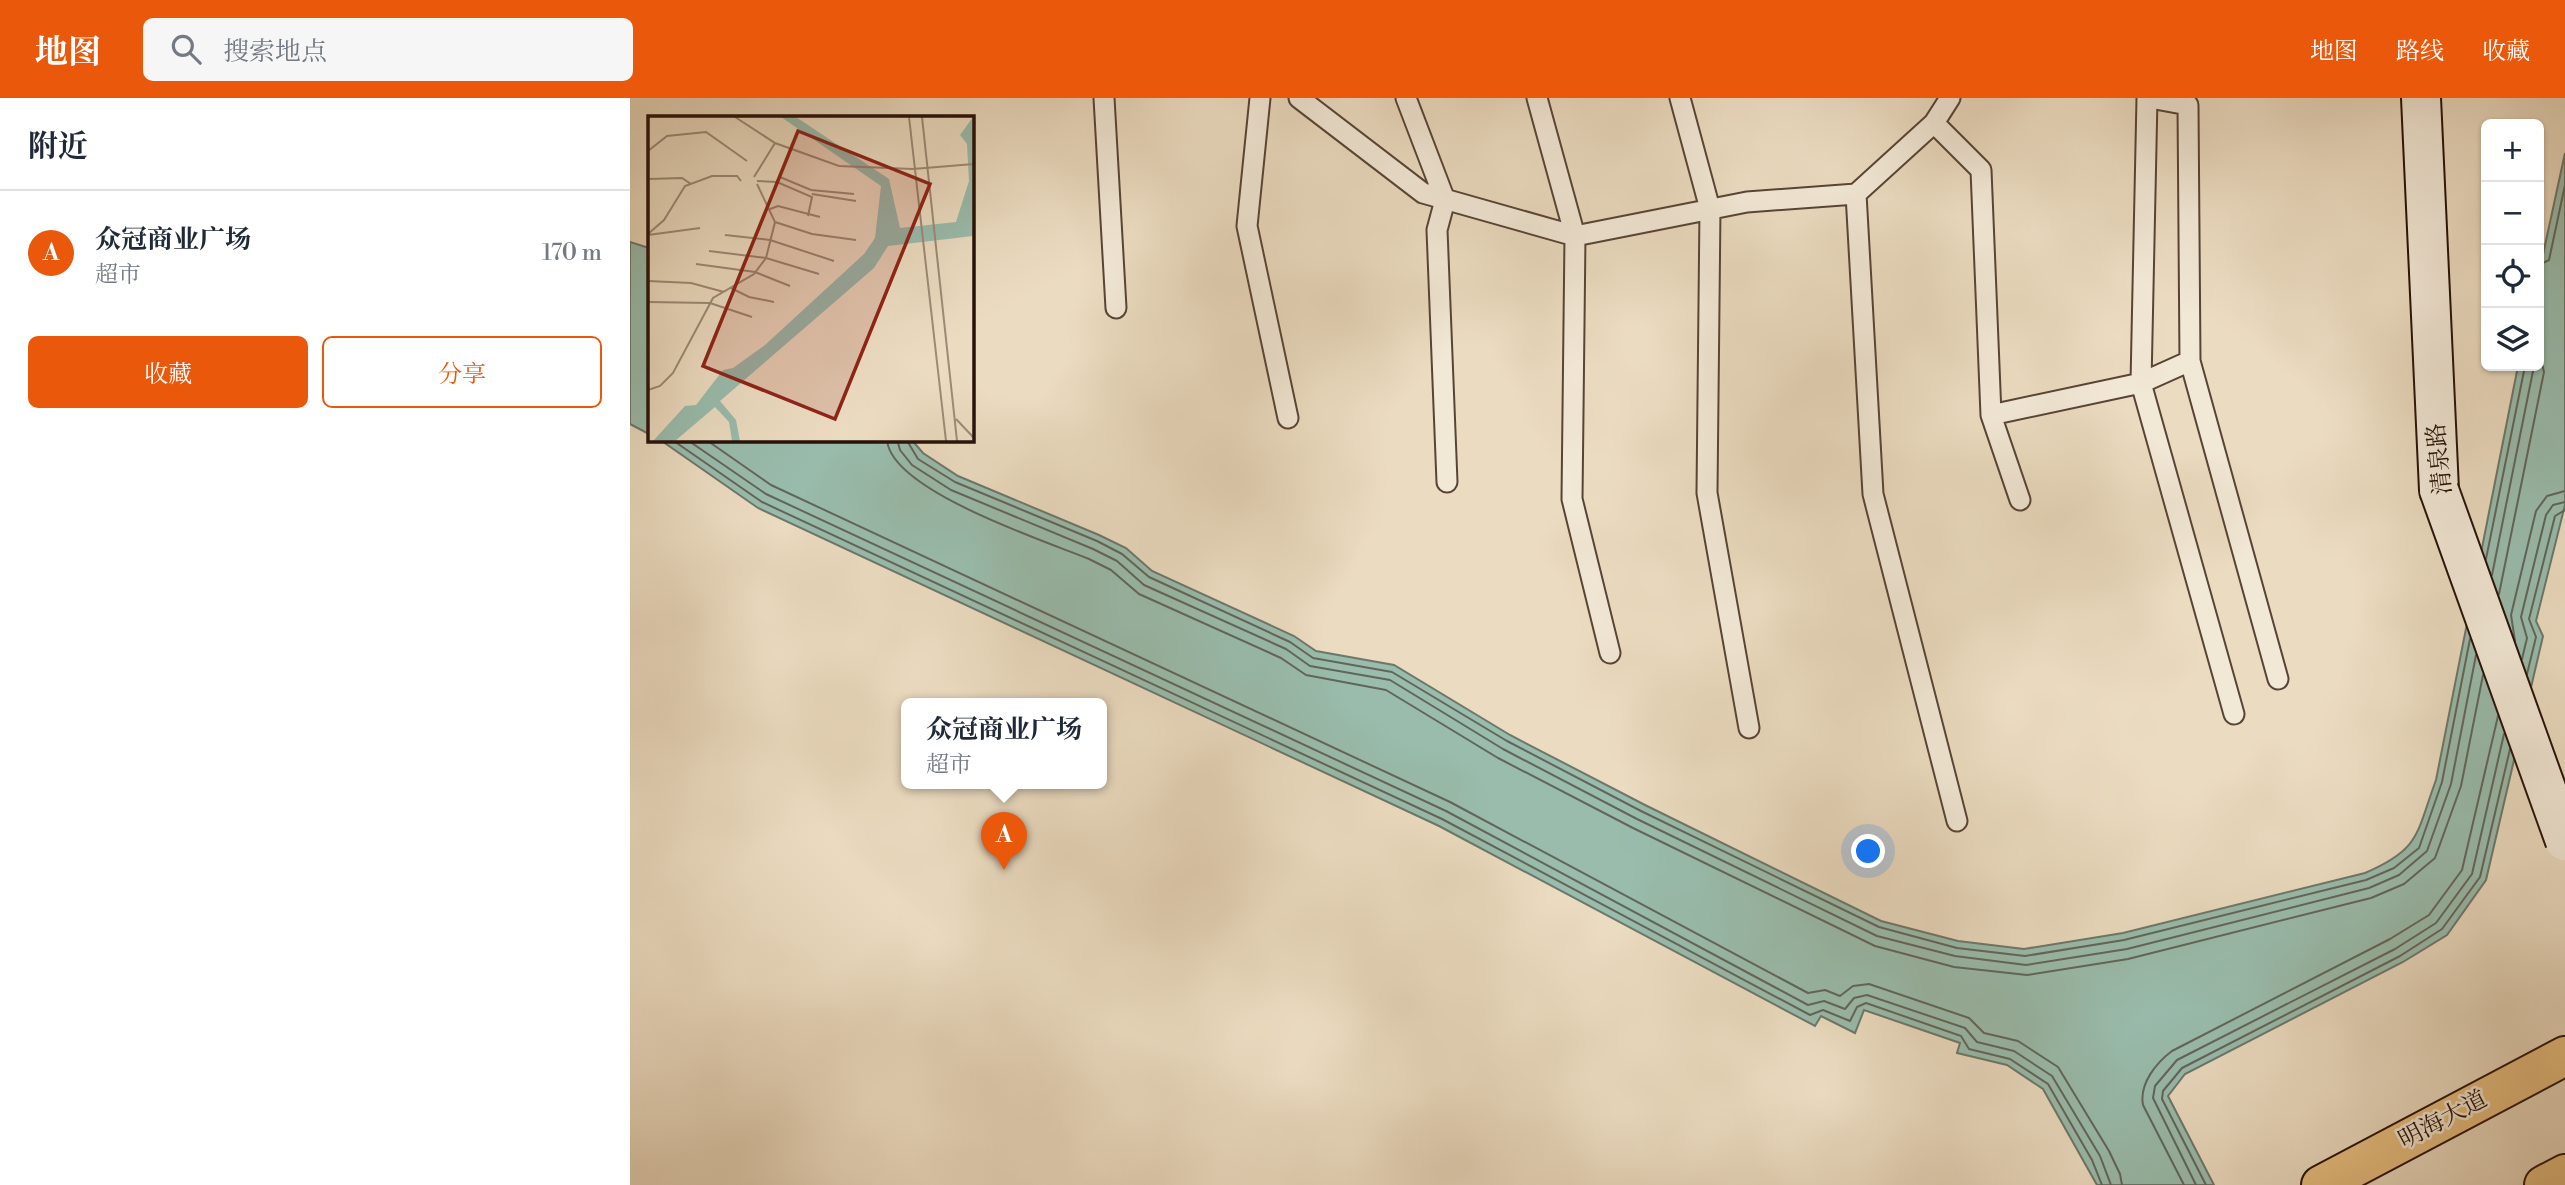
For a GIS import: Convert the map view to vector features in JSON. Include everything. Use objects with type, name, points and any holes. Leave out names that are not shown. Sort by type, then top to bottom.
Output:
[{"type":"main road","name":"明海大道","points":[[2321,1185],[2565,1056]]},
{"type":"main road","points":[[2544,1185],[2565,1174]]},
{"type":"street","name":"清泉路","points":[[2421,98],[2439,490],[2565,841]]},
{"type":"lane","points":[[1104,98],[1116,308]]},
{"type":"lane","points":[[1260,98],[1247,226],[1288,418]]},
{"type":"lane","points":[[1299,98],[1423,193],[1575,236],[1747,202],[1856,194],[1934,123],[1950,98]]},
{"type":"lane","points":[[1406,98],[1445,200],[1437,230],[1447,482]]},
{"type":"lane","points":[[1537,98],[1575,236],[1572,499],[1610,653]]},
{"type":"lane","points":[[1680,98],[1710,209],[1707,493],[1749,728]]},
{"type":"lane","points":[[2234,714],[2141,383],[2148,98],[2188,105],[2190,361],[2278,679]]},
{"type":"lane","points":[[1934,123],[1981,170],[1991,415],[2020,500]]},
{"type":"lane","points":[[1856,194],[1873,494],[1957,821]]},
{"type":"lane","points":[[1991,415],[2141,383],[2190,361]]},
{"type":"water","points":[[2565,153],[2565,505],[2536,621],[2543,636],[2486,880],[2447,935],[2403,962],[2185,1074],[2168,1096],[2214,1185],[2097,1185],[2043,1089],[2007,1065],[1957,1053],[1960,1043],[1864,1010],[1855,1033],[1821,1016],[1815,1026],[1439,826],[758,508],[662,441],[913,441],[923,453],[958,476],[1126,548],[1152,571],[1294,636],[1316,651],[1394,665],[1510,735],[1881,921],[1958,941],[2024,949],[2123,933],[2365,873],[2397,856],[2414,838],[2436,780],[2517,371],[2544,371],[2544,250]]},
{"type":"water","points":[[630,242],[648,248],[648,433],[630,424]]},
{"type":"place","name":"众冠商业广场","points":[[1004,870]]}]
